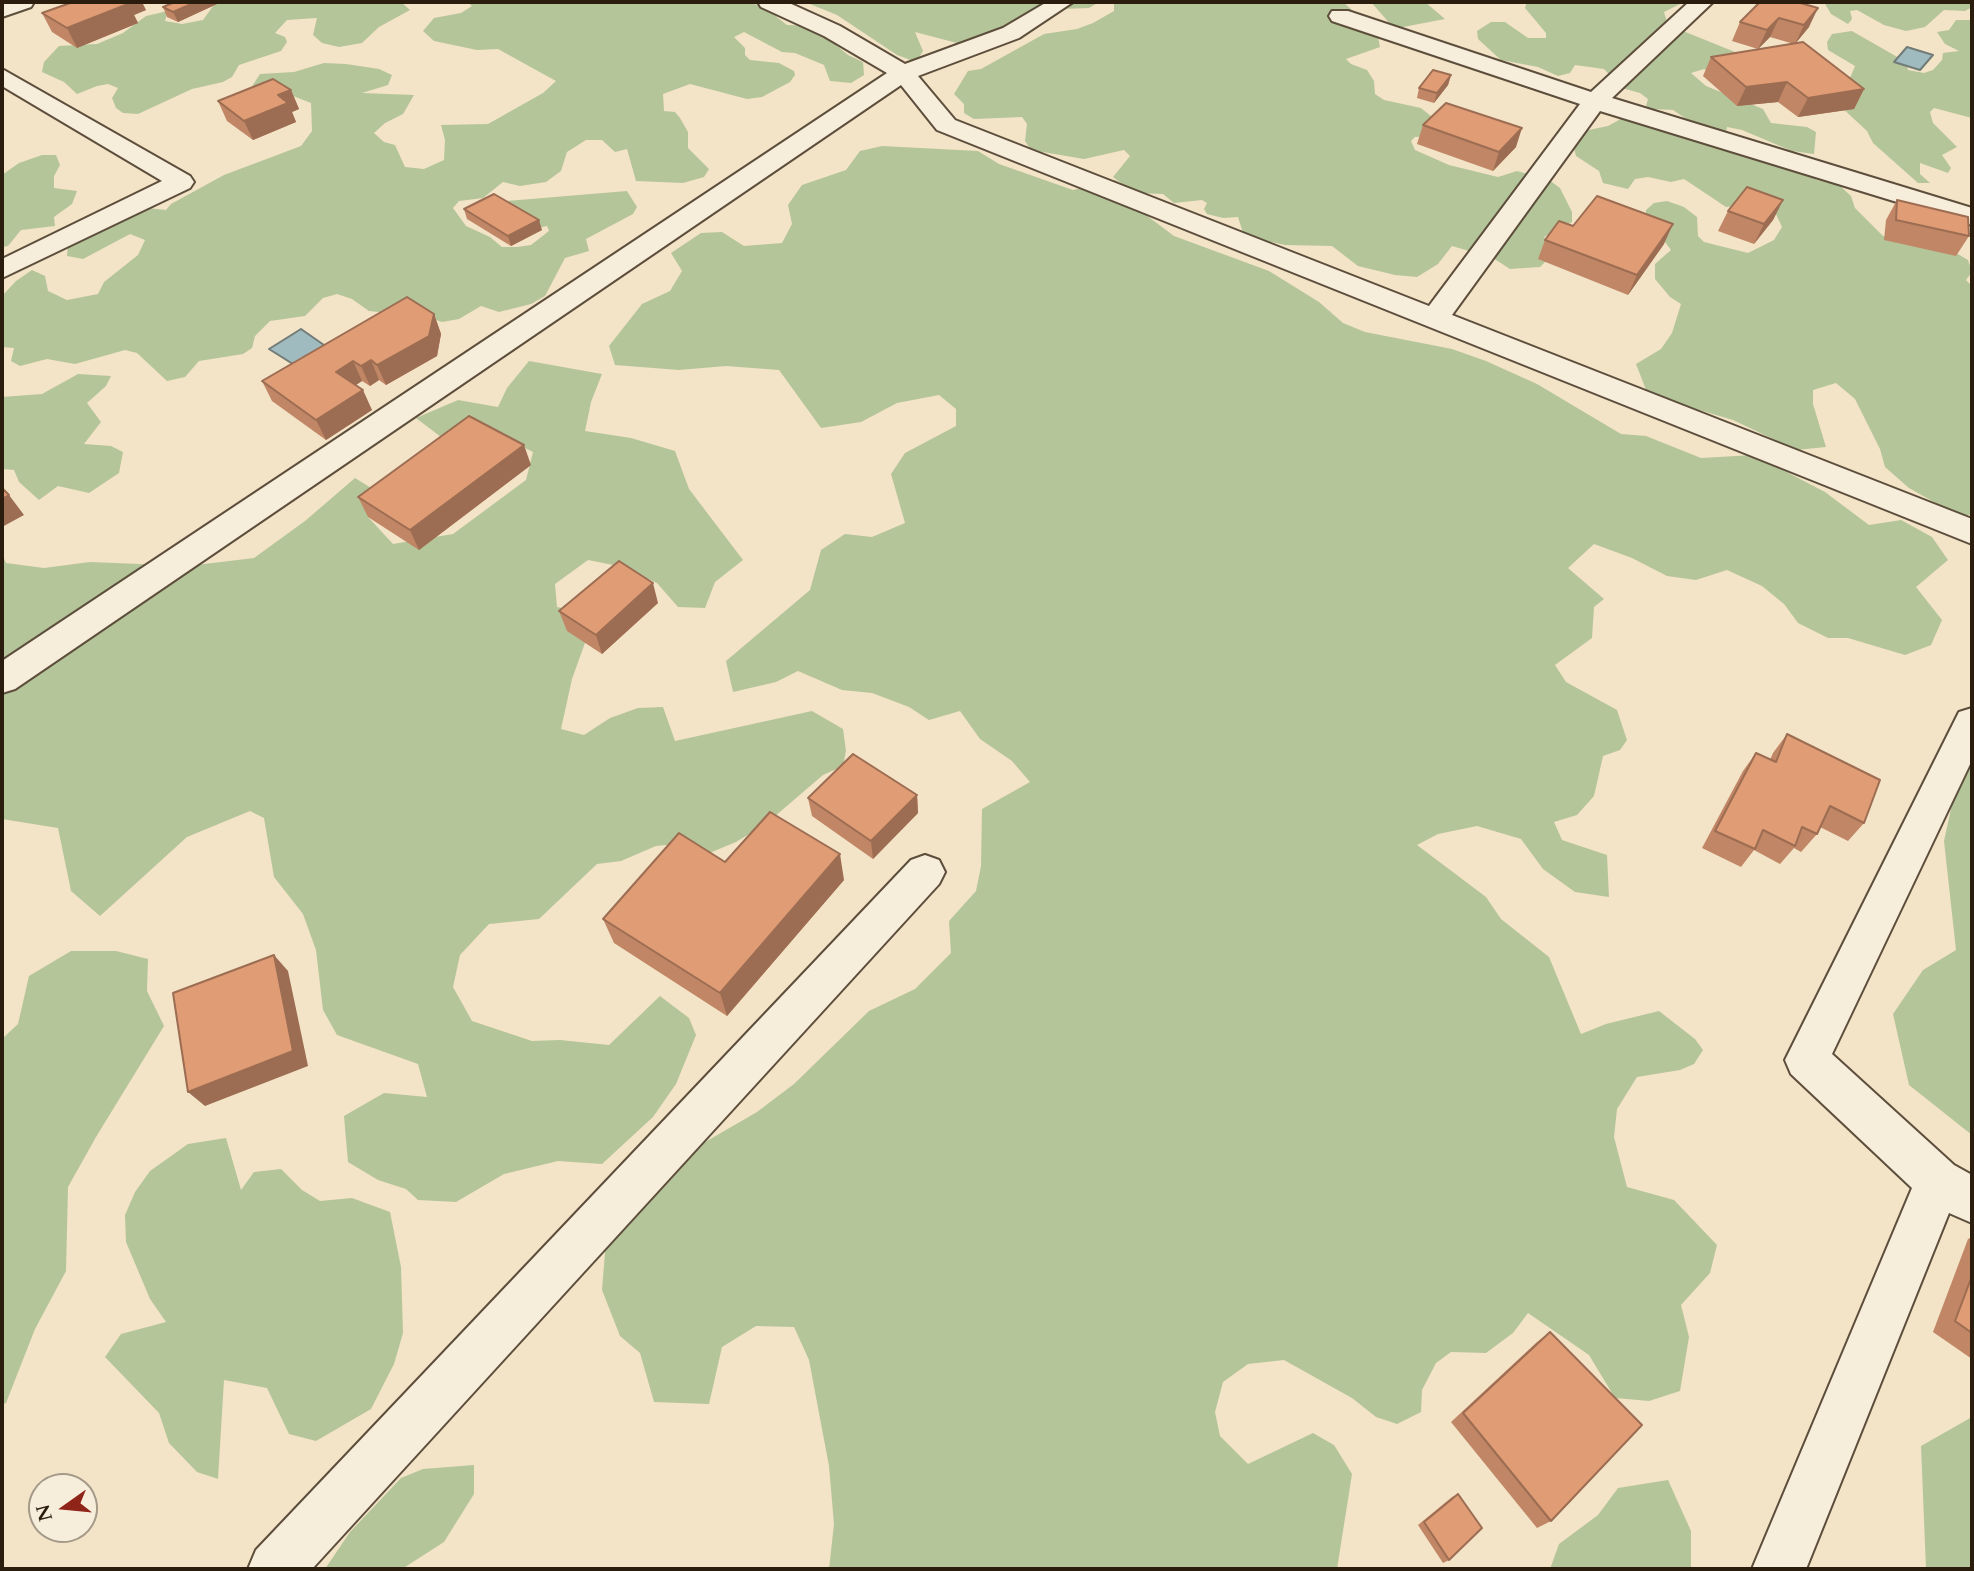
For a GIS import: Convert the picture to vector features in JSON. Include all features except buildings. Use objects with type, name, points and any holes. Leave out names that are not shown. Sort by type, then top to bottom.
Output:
[{"type":"street","points":[[2,10],[23,2]]},
{"type":"street","points":[[769,2],[832,31],[903,73],[946,125],[1972,533]]},
{"type":"street","points":[[2,679],[903,73],[1011,33],[1062,2]]},
{"type":"street","points":[[1434,318],[1595,101],[1702,2]]},
{"type":"street","points":[[1340,16],[1595,101],[1972,218]]},
{"type":"street","points":[[2,76],[181,182],[2,270]]},
{"type":"street","points":[[1779,1569],[1955,1190],[1807,1060],[1972,722]]},
{"type":"street","points":[[275,1569],[925,872]]},
{"type":"green space","points":[[216,2],[401,2],[410,10],[379,27],[362,43],[339,47],[322,43],[313,35],[317,18],[287,20],[275,33],[285,37],[287,42],[281,51],[239,65],[232,77],[223,82],[192,89],[138,114],[123,113],[116,108],[112,98],[118,88],[108,84],[77,94],[64,82],[42,72],[44,62],[59,46],[97,44],[123,33],[146,16],[168,11],[165,21],[182,24],[203,20]]},
{"type":"green space","points":[[467,2],[735,2],[761,5],[787,25],[813,26],[848,55],[863,62],[864,75],[851,83],[830,81],[824,65],[795,53],[782,52],[744,32],[734,37],[745,48],[745,55],[750,60],[779,63],[794,71],[795,75],[790,82],[762,97],[747,99],[690,84],[663,94],[664,111],[675,112],[680,118],[688,132],[688,148],[709,169],[704,177],[683,183],[636,181],[627,149],[615,152],[602,140],[586,140],[567,152],[561,171],[546,182],[520,186],[503,182],[483,198],[459,201],[453,208],[466,226],[490,237],[502,247],[517,247],[531,245],[549,231],[547,226],[529,230],[507,201],[627,191],[637,207],[633,214],[586,239],[589,251],[565,258],[545,296],[531,304],[499,312],[481,306],[459,319],[442,322],[428,317],[369,311],[352,299],[337,294],[323,298],[305,316],[270,321],[255,336],[252,348],[243,354],[199,361],[185,377],[167,381],[137,353],[125,350],[75,364],[47,359],[20,366],[11,361],[14,348],[2,347],[2,296],[16,281],[32,270],[45,276],[48,291],[67,300],[98,294],[104,282],[138,255],[145,240],[130,234],[83,259],[67,256],[68,244],[138,207],[166,210],[171,204],[224,175],[301,146],[312,131],[311,103],[288,94],[251,88],[260,74],[294,72],[324,63],[379,69],[392,75],[388,85],[362,93],[414,95],[403,114],[385,123],[374,133],[384,142],[395,145],[405,167],[424,169],[444,160],[445,140],[441,125],[488,124],[543,93],[556,81],[498,49],[477,50],[434,41],[423,31],[434,18],[461,13],[472,6]]},
{"type":"green space","points":[[780,2],[1099,2],[1089,8],[1061,9],[972,47],[915,32],[923,51],[916,62],[897,55],[837,15],[810,4]]},
{"type":"green space","points":[[1114,2],[1343,2],[1371,27],[1378,37],[1380,47],[1346,59],[1351,64],[1367,70],[1374,81],[1375,94],[1384,100],[1421,108],[1432,117],[1438,136],[1415,137],[1411,141],[1415,150],[1449,165],[1498,177],[1517,171],[1549,180],[1560,188],[1572,212],[1572,222],[1544,237],[1552,249],[1550,257],[1540,267],[1510,269],[1493,258],[1452,246],[1438,264],[1417,277],[1358,266],[1332,246],[1285,245],[1244,236],[1238,217],[1223,218],[1207,214],[1204,209],[1207,203],[1202,200],[1174,203],[1163,194],[1137,193],[1131,190],[1146,215],[1174,236],[1269,271],[1319,302],[1343,323],[1365,332],[1452,349],[1486,361],[1537,384],[1621,434],[1646,436],[1701,458],[1754,455],[1825,492],[1869,525],[1901,520],[1932,537],[1948,560],[1916,587],[1942,620],[1931,645],[1905,655],[1848,638],[1828,638],[1798,623],[1784,604],[1762,586],[1727,570],[1696,580],[1667,576],[1632,558],[1594,544],[1568,568],[1604,599],[1594,607],[1592,638],[1555,665],[1566,682],[1617,710],[1627,740],[1620,750],[1603,756],[1594,796],[1577,815],[1554,822],[1562,840],[1607,855],[1609,897],[1575,892],[1543,869],[1521,839],[1477,826],[1438,834],[1417,845],[1486,897],[1501,919],[1549,957],[1581,1034],[1606,1024],[1659,1011],[1695,1039],[1703,1050],[1694,1064],[1680,1070],[1637,1077],[1617,1109],[1614,1137],[1627,1187],[1674,1200],[1717,1245],[1710,1273],[1681,1305],[1689,1337],[1680,1391],[1649,1401],[1615,1398],[1589,1355],[1528,1313],[1513,1333],[1486,1353],[1451,1352],[1436,1363],[1422,1390],[1421,1412],[1397,1424],[1376,1417],[1352,1398],[1284,1360],[1248,1364],[1223,1382],[1215,1412],[1220,1436],[1248,1464],[1313,1433],[1334,1445],[1352,1474],[1337,1569],[829,1569],[834,1524],[829,1466],[809,1360],[794,1327],[756,1326],[722,1347],[709,1404],[654,1402],[640,1353],[620,1336],[602,1290],[606,1240],[648,1191],[700,1145],[757,1112],[794,1084],[869,1011],[915,989],[951,953],[949,921],[976,891],[981,866],[982,809],[1030,782],[1012,761],[980,739],[960,711],[929,720],[909,707],[872,693],[842,690],[798,671],[776,682],[733,692],[726,661],[810,590],[821,550],[845,534],[872,537],[905,523],[891,474],[905,453],[956,426],[956,409],[939,395],[897,403],[861,422],[821,428],[779,370],[726,366],[679,370],[615,365],[609,346],[642,304],[670,291],[682,271],[671,253],[701,233],[722,232],[744,246],[782,243],[792,224],[788,205],[802,185],[846,170],[860,151],[882,146],[978,151],[999,164],[1073,190],[1115,180],[1125,186],[1113,177],[1130,156],[1124,150],[1084,159],[1031,150],[1025,141],[1027,124],[1022,117],[974,119],[964,113],[964,104],[954,94],[968,71],[981,69],[1044,34],[1077,29],[1093,23],[1114,11]]},
{"type":"green space","points":[[1371,2],[1425,2],[1445,19],[1398,28],[1391,25]]},
{"type":"green space","points":[[1527,2],[1684,2],[1664,12],[1668,25],[1745,56],[1723,78],[1704,69],[1691,73],[1706,86],[1763,109],[1771,123],[1807,127],[1816,132],[1814,154],[1792,151],[1742,130],[1727,127],[1726,133],[1694,124],[1673,110],[1653,109],[1646,106],[1648,99],[1640,93],[1622,88],[1604,69],[1575,65],[1570,73],[1558,76],[1538,67],[1501,60],[1478,39],[1477,31],[1491,22],[1505,22],[1528,38],[1546,38],[1546,33],[1525,8]]},
{"type":"green space","points":[[1824,2],[1972,2],[1972,7],[1965,11],[1944,10],[1925,27],[1906,31],[1884,25],[1857,10],[1850,11],[1852,19],[1848,24],[1831,14]]},
{"type":"green space","points":[[1956,20],[1972,20],[1972,118],[1934,108],[1930,112],[1933,123],[1957,147],[1942,155],[1951,168],[1948,173],[1920,163],[1920,174],[1930,183],[1918,183],[1873,143],[1867,131],[1839,105],[1855,66],[1828,50],[1827,42],[1832,34],[1852,31],[1906,62],[1908,70],[1924,73],[1933,70],[1942,60],[1943,53],[1959,51],[1945,44],[1937,32],[1949,30]]},
{"type":"green space","points":[[1628,115],[1811,172],[1817,180],[1839,185],[1851,196],[1855,208],[1883,236],[1902,235],[1951,250],[1968,260],[1972,272],[1966,280],[1972,286],[1972,515],[1957,515],[1909,488],[1885,467],[1880,449],[1855,399],[1836,383],[1813,390],[1813,404],[1826,447],[1796,450],[1733,420],[1648,395],[1636,364],[1661,349],[1672,333],[1681,304],[1670,297],[1655,279],[1655,264],[1671,250],[1646,217],[1646,210],[1654,203],[1667,201],[1684,207],[1697,217],[1698,236],[1704,242],[1748,253],[1774,240],[1782,227],[1775,212],[1746,205],[1726,207],[1684,179],[1671,182],[1648,177],[1635,179],[1628,189],[1603,183],[1599,171],[1576,156],[1572,141],[1579,132],[1608,126]]},
{"type":"green space","points":[[42,155],[56,155],[60,165],[54,176],[54,188],[77,191],[72,204],[54,217],[55,226],[21,230],[8,246],[2,247],[2,175],[19,163]]},
{"type":"green space","points":[[529,361],[602,374],[591,402],[585,431],[631,438],[675,451],[689,489],[743,560],[715,582],[705,608],[678,607],[657,583],[623,567],[588,560],[555,584],[557,607],[567,609],[590,629],[572,679],[561,729],[584,735],[610,718],[638,708],[663,707],[675,741],[812,711],[843,729],[846,751],[843,766],[823,775],[767,823],[736,842],[707,854],[686,843],[656,846],[621,861],[597,864],[539,919],[489,924],[460,955],[453,987],[472,1021],[532,1041],[560,1040],[609,1045],[660,996],[689,1018],[696,1035],[676,1084],[653,1117],[602,1164],[558,1161],[504,1174],[456,1202],[418,1200],[406,1189],[378,1180],[348,1162],[344,1116],[384,1093],[427,1097],[418,1064],[337,1035],[323,1010],[316,950],[303,914],[274,877],[264,818],[250,811],[187,837],[100,916],[71,891],[58,828],[2,819],[2,554],[6,563],[44,568],[90,562],[188,566],[254,558],[305,521],[355,478],[384,496],[368,517],[393,544],[453,534],[526,480],[533,452],[507,439],[445,440],[416,418],[458,400],[498,407],[507,388]]},
{"type":"green space","points":[[78,374],[111,376],[106,386],[87,403],[101,422],[84,444],[111,446],[123,452],[119,473],[89,493],[58,486],[39,500],[19,482],[14,470],[2,469],[2,397],[42,394]]},
{"type":"green space","points":[[1972,762],[1972,1135],[1909,1085],[1893,1014],[1923,970],[1956,950],[1944,841],[1956,786]]},
{"type":"green space","points":[[71,951],[116,951],[148,959],[147,991],[164,1026],[68,1187],[66,1271],[35,1329],[6,1403],[2,1404],[2,1039],[18,1024],[29,976]]},
{"type":"green space","points":[[226,1138],[241,1190],[254,1172],[281,1169],[302,1190],[320,1201],[352,1198],[390,1212],[401,1267],[403,1333],[394,1364],[371,1409],[316,1441],[289,1434],[267,1388],[224,1380],[218,1479],[197,1472],[169,1443],[159,1413],[105,1357],[121,1334],[166,1322],[150,1299],[126,1242],[125,1215],[135,1192],[150,1171],[188,1144]]},
{"type":"green space","points":[[1972,1417],[1972,1569],[1926,1569],[1921,1446]]},
{"type":"green space","points":[[474,1465],[474,1494],[444,1542],[402,1569],[325,1569],[350,1532],[401,1478],[423,1469]]},
{"type":"green space","points":[[1668,1480],[1691,1531],[1691,1569],[1550,1569],[1559,1544],[1598,1515],[1618,1488]]},
{"type":"water","points":[[1907,47],[1933,55],[1920,70],[1894,62]]},
{"type":"water","points":[[301,329],[334,352],[304,371],[269,349]]}]
